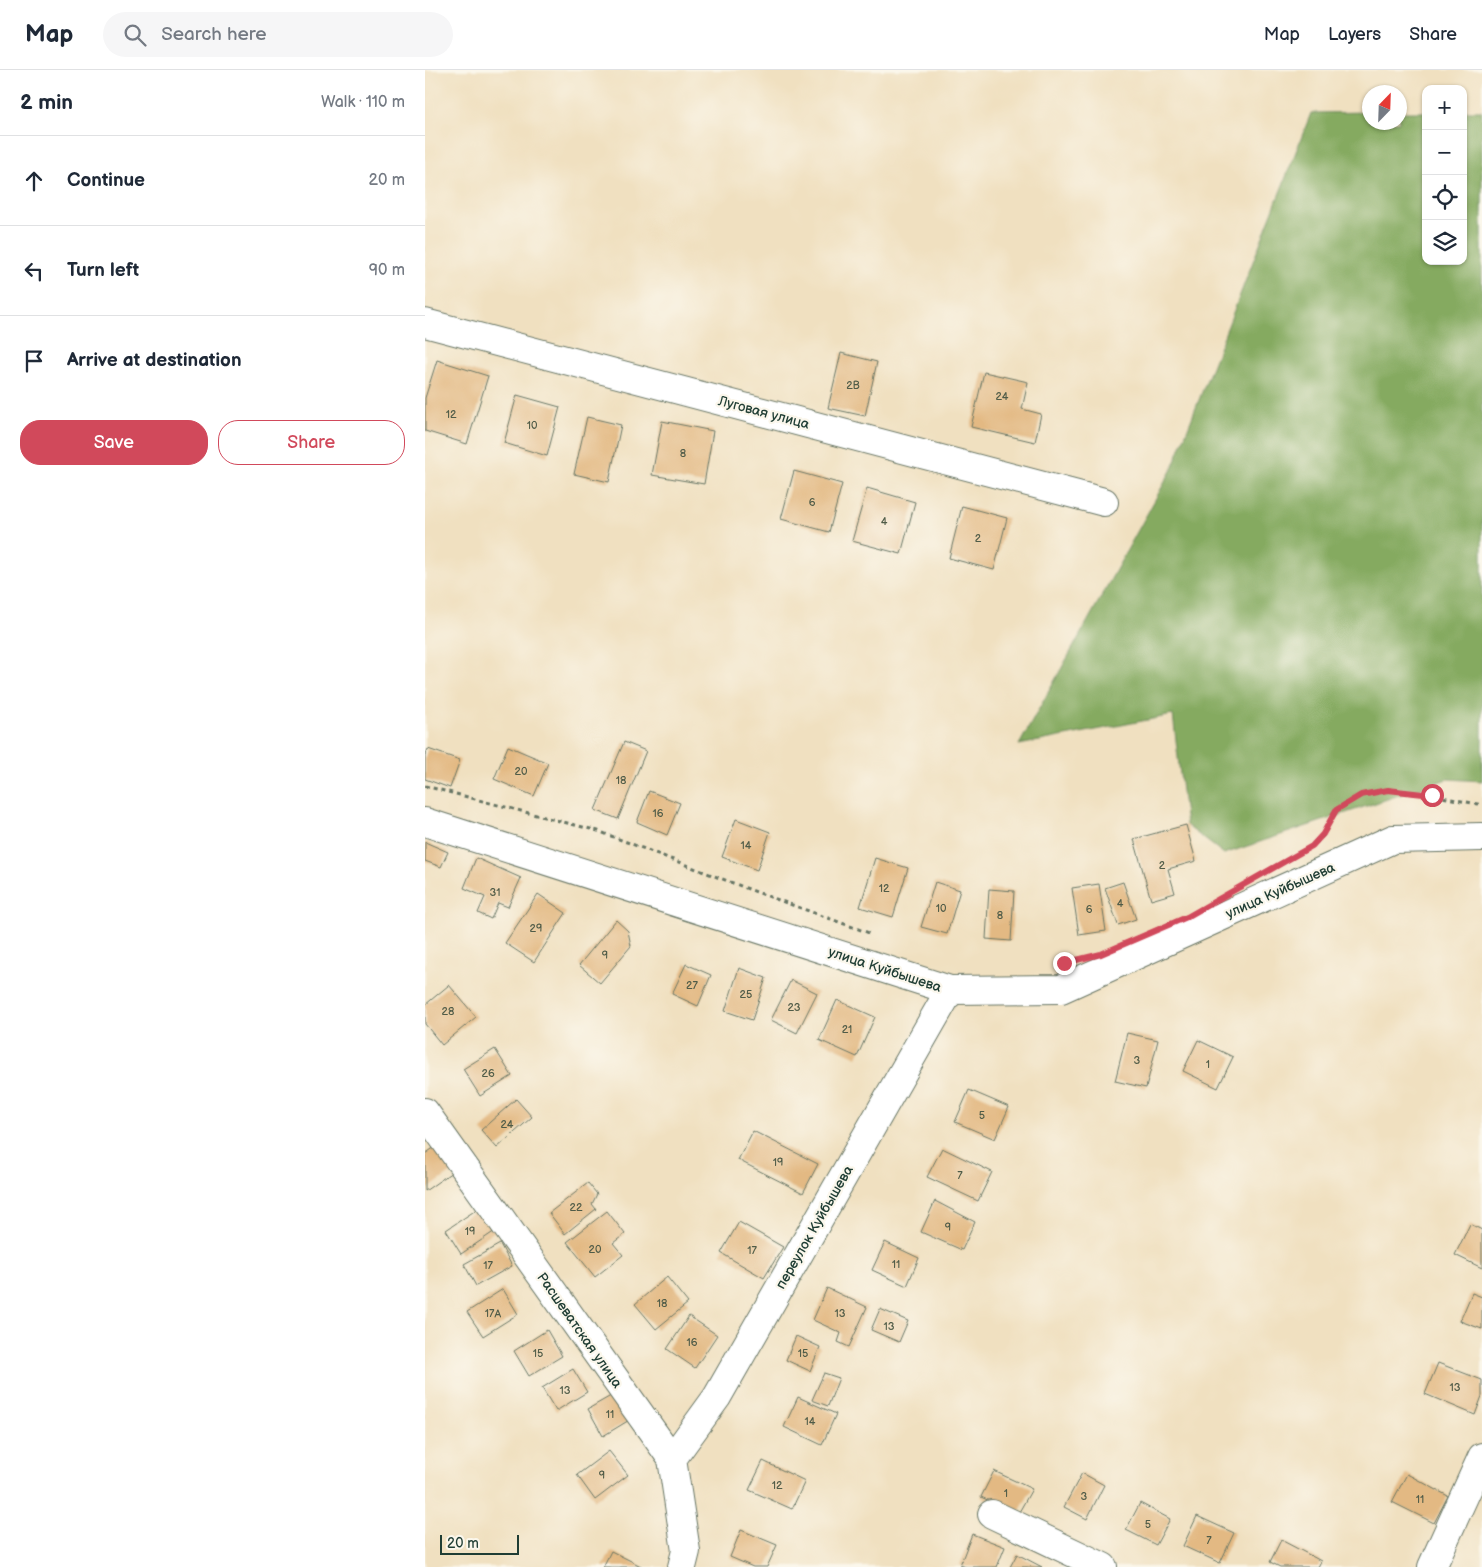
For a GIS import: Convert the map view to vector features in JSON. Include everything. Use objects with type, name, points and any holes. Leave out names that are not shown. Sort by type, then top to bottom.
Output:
[{"type":"street","name":"Луговая улица","points":[[425,323],[1104,502]]},
{"type":"street","name":"улица Куйбышева","points":[[425,822],[950,990],[1061,989],[1393,839],[1482,837]]},
{"type":"street","name":"переулок Куйбышева","points":[[672,1459],[717,1398],[950,990]]},
{"type":"street","name":"Расшеватская улица","points":[[425,1112],[672,1459],[686,1551],[682,1567]]},
{"type":"street","points":[[1432,1567],[1482,1457]]},
{"type":"street","points":[[992,1514],[1103,1567]]},
{"type":"path","points":[[425,786],[598,831],[751,890],[873,934]]},
{"type":"path","points":[[1312,846],[1323,834],[1336,810],[1361,795],[1388,790],[1432,795],[1482,806]]},
{"type":"green space","points":[[1467,111],[1482,111],[1482,781],[1447,779],[1224,854],[1186,825],[1173,715],[1019,745],[1172,469],[1311,113],[1362,112],[1362,130],[1407,130],[1407,112],[1422,112],[1422,265],[1467,265]]},
{"type":"building","points":[[841,353],[877,362],[865,416],[828,408]]},
{"type":"building","points":[[437,360],[488,376],[467,444],[425,431],[425,398]]},
{"type":"building","points":[[984,372],[1028,382],[1022,409],[1041,414],[1035,442],[971,427]]},
{"type":"building","points":[[517,395],[560,407],[547,456],[504,443]]},
{"type":"building","points":[[587,417],[621,425],[609,482],[574,474]]},
{"type":"building","points":[[662,421],[713,431],[704,484],[652,475]]},
{"type":"building","points":[[794,471],[842,484],[829,532],[781,519]]},
{"type":"building","points":[[867,488],[915,502],[901,554],[852,541]]},
{"type":"building","points":[[962,506],[1007,518],[994,570],[949,558]]},
{"type":"building","points":[[624,742],[646,751],[618,819],[595,810]]},
{"type":"building","points":[[508,746],[548,763],[534,796],[494,779]]},
{"type":"building","points":[[428,749],[460,760],[450,788],[425,779],[425,756]]},
{"type":"building","points":[[649,791],[680,803],[667,835],[637,822]]},
{"type":"building","points":[[736,819],[770,832],[757,870],[722,857]]},
{"type":"building","points":[[1186,825],[1196,861],[1168,869],[1175,893],[1151,900],[1134,839]]},
{"type":"building","points":[[425,842],[448,852],[441,867],[425,861]]},
{"type":"building","points":[[476,858],[521,878],[508,907],[498,903],[491,919],[478,913],[485,897],[464,888]]},
{"type":"building","points":[[875,858],[908,868],[893,917],[860,907]]},
{"type":"building","points":[[935,882],[960,890],[947,934],[921,927]]},
{"type":"building","points":[[1123,882],[1136,919],[1118,925],[1105,888]]},
{"type":"building","points":[[1099,884],[1106,931],[1079,935],[1072,888]]},
{"type":"building","points":[[989,889],[1014,891],[1011,941],[986,939]]},
{"type":"building","points":[[538,894],[566,913],[534,962],[505,943]]},
{"type":"building","points":[[616,920],[628,931],[631,946],[600,983],[579,965]]},
{"type":"building","points":[[686,964],[711,975],[698,1006],[672,994]]},
{"type":"building","points":[[739,968],[766,978],[752,1020],[725,1011]]},
{"type":"building","points":[[791,980],[817,993],[797,1033],[771,1020]]},
{"type":"building","points":[[449,985],[476,1017],[442,1045],[425,1024],[425,1005]]},
{"type":"building","points":[[837,1000],[875,1017],[857,1057],[819,1040]]},
{"type":"building","points":[[1127,1033],[1158,1040],[1146,1088],[1115,1081]]},
{"type":"building","points":[[1198,1040],[1233,1057],[1218,1088],[1183,1071]]},
{"type":"building","points":[[495,1049],[512,1076],[480,1096],[463,1069]]},
{"type":"building","points":[[969,1090],[1009,1107],[995,1139],[955,1122]]},
{"type":"building","points":[[516,1099],[532,1117],[497,1148],[481,1130]]},
{"type":"building","points":[[753,1131],[818,1164],[803,1193],[738,1160]]},
{"type":"building","points":[[435,1147],[452,1172],[425,1191],[425,1154]]},
{"type":"building","points":[[942,1148],[992,1172],[978,1201],[927,1177]]},
{"type":"building","points":[[588,1183],[597,1194],[592,1204],[596,1209],[565,1234],[549,1213]]},
{"type":"building","points":[[935,1201],[975,1222],[962,1250],[921,1232]]},
{"type":"building","points":[[479,1208],[495,1231],[461,1254],[446,1230]]},
{"type":"building","points":[[607,1211],[625,1234],[613,1243],[623,1255],[595,1277],[567,1242]]},
{"type":"building","points":[[739,1222],[783,1247],[764,1278],[721,1253]]},
{"type":"building","points":[[1470,1224],[1482,1230],[1482,1268],[1455,1255]]},
{"type":"building","points":[[885,1242],[919,1258],[907,1286],[872,1270]]},
{"type":"building","points":[[500,1244],[512,1266],[476,1286],[464,1264]]},
{"type":"building","points":[[667,1277],[688,1303],[656,1329],[635,1304]]},
{"type":"building","points":[[827,1288],[867,1307],[849,1347],[838,1342],[841,1333],[813,1320]]},
{"type":"building","points":[[503,1289],[518,1314],[483,1336],[467,1312]]},
{"type":"building","points":[[1472,1293],[1482,1297],[1482,1329],[1460,1321]]},
{"type":"building","points":[[880,1309],[908,1321],[899,1342],[871,1330]]},
{"type":"building","points":[[689,1316],[717,1335],[695,1368],[667,1349]]},
{"type":"building","points":[[547,1330],[562,1356],[529,1376],[514,1351]]},
{"type":"building","points":[[796,1336],[820,1347],[810,1371],[786,1360]]},
{"type":"building","points":[[1438,1363],[1482,1380],[1482,1396],[1475,1415],[1425,1394]]},
{"type":"building","points":[[573,1369],[587,1392],[556,1411],[542,1388]]},
{"type":"building","points":[[824,1373],[839,1378],[828,1406],[812,1400]]},
{"type":"building","points":[[616,1393],[631,1419],[603,1436],[588,1409]]},
{"type":"building","points":[[798,1397],[836,1414],[822,1445],[784,1427]]},
{"type":"building","points":[[609,1451],[628,1475],[595,1500],[577,1475]]},
{"type":"building","points":[[763,1461],[805,1481],[792,1509],[749,1490]]},
{"type":"building","points":[[994,1471],[1032,1489],[1018,1514],[981,1497]]},
{"type":"building","points":[[1082,1473],[1104,1485],[1087,1519],[1064,1507]]},
{"type":"building","points":[[1407,1474],[1448,1496],[1434,1523],[1392,1502]]},
{"type":"building","points":[[1140,1503],[1170,1519],[1156,1545],[1126,1530]]},
{"type":"building","points":[[1197,1516],[1234,1533],[1220,1563],[1183,1546]]},
{"type":"building","points":[[741,1530],[777,1545],[767,1567],[753,1567],[730,1557]]},
{"type":"building","points":[[972,1534],[1005,1547],[997,1567],[966,1567],[960,1565]]},
{"type":"building","points":[[1281,1540],[1321,1561],[1318,1567],[1280,1567],[1270,1562]]},
{"type":"building","points":[[611,1551],[643,1567],[603,1567]]},
{"type":"building","points":[[1017,1554],[1042,1567],[1010,1567]]},
{"type":"route","points":[[1064,963],[1101,954],[1187,917],[1312,846],[1323,834],[1336,810],[1361,795],[1388,790],[1432,795]]}]
